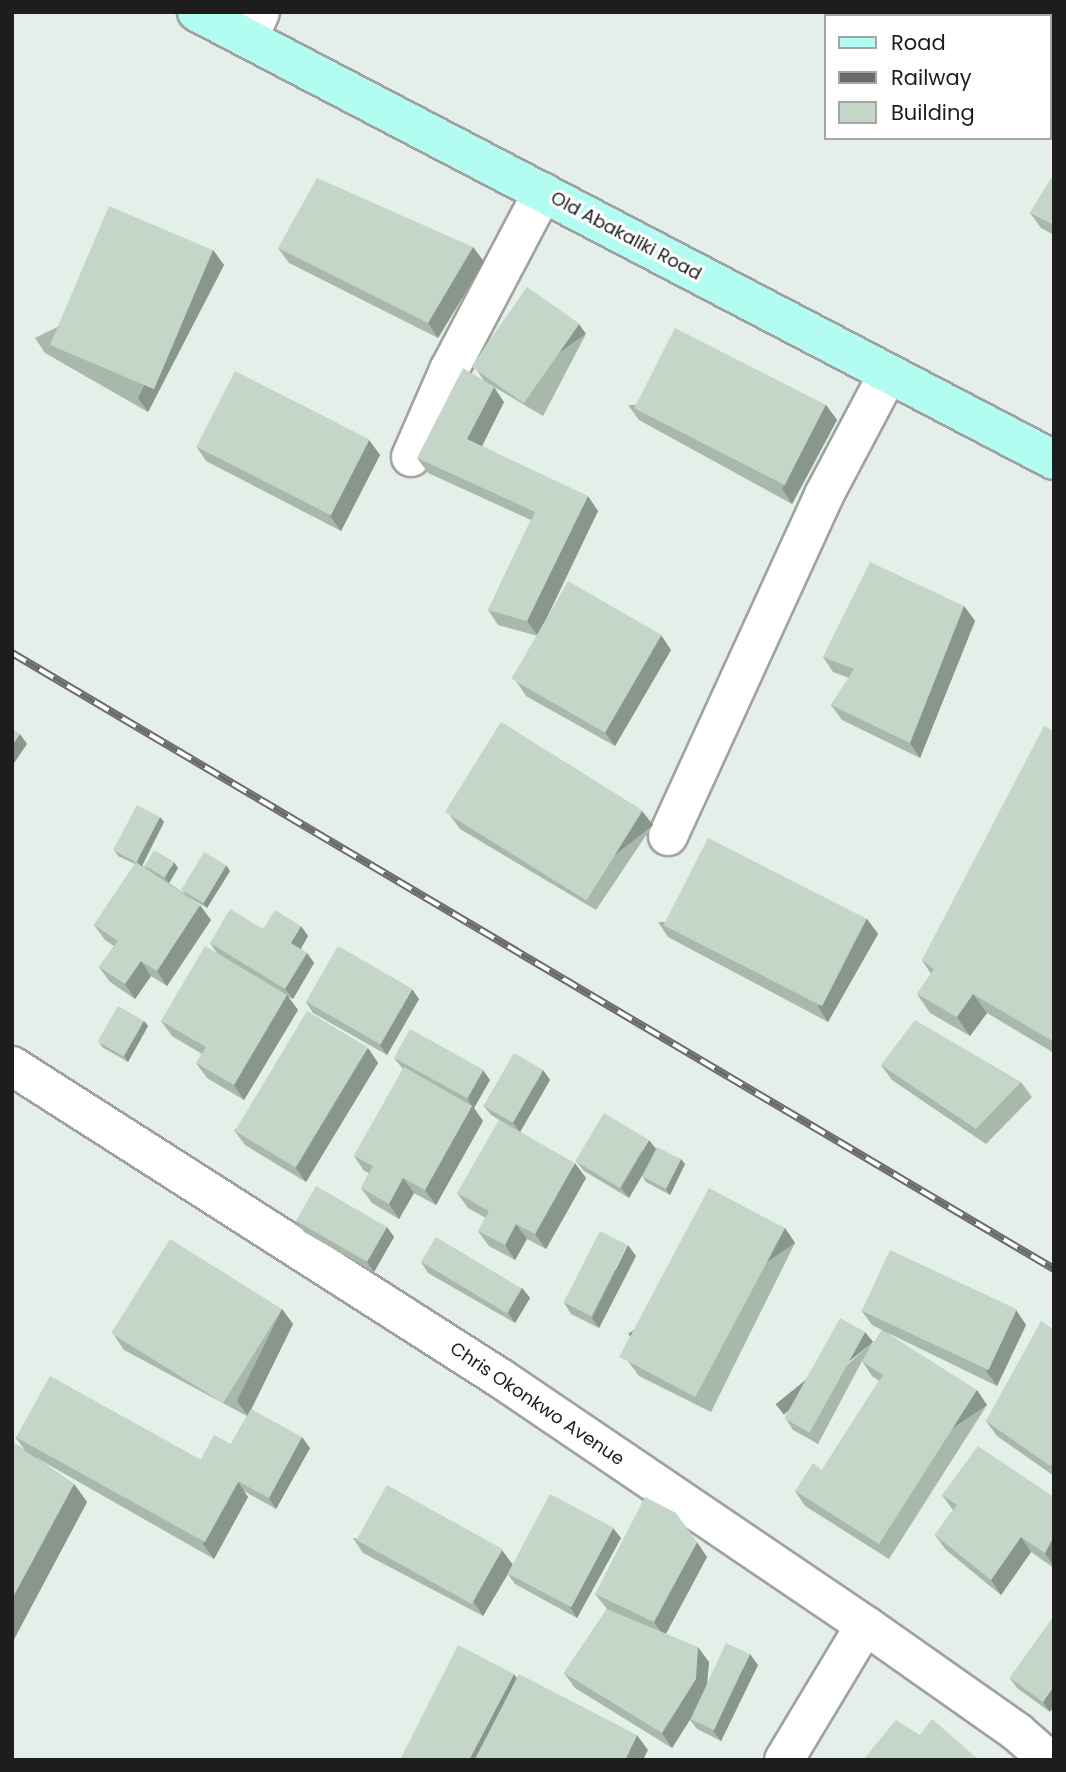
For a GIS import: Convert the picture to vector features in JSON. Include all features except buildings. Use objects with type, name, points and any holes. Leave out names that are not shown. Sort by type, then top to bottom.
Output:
[{"type":"main road","name":"Old Abakaliki Road","points":[[197,12],[255,25],[543,192],[1054,460]]},
{"type":"street","points":[[411,457],[449,370],[543,192]]},
{"type":"street","points":[[668,836],[824,495],[888,374]]},
{"type":"street","name":"Chris Okonkwo Avenue","points":[[12,1066],[500,1378],[865,1625],[1017,1732],[1049,1760]]},
{"type":"street","points":[[784,1760],[865,1625]]},
{"type":"railway","points":[[12,653],[1054,1269]]}]
